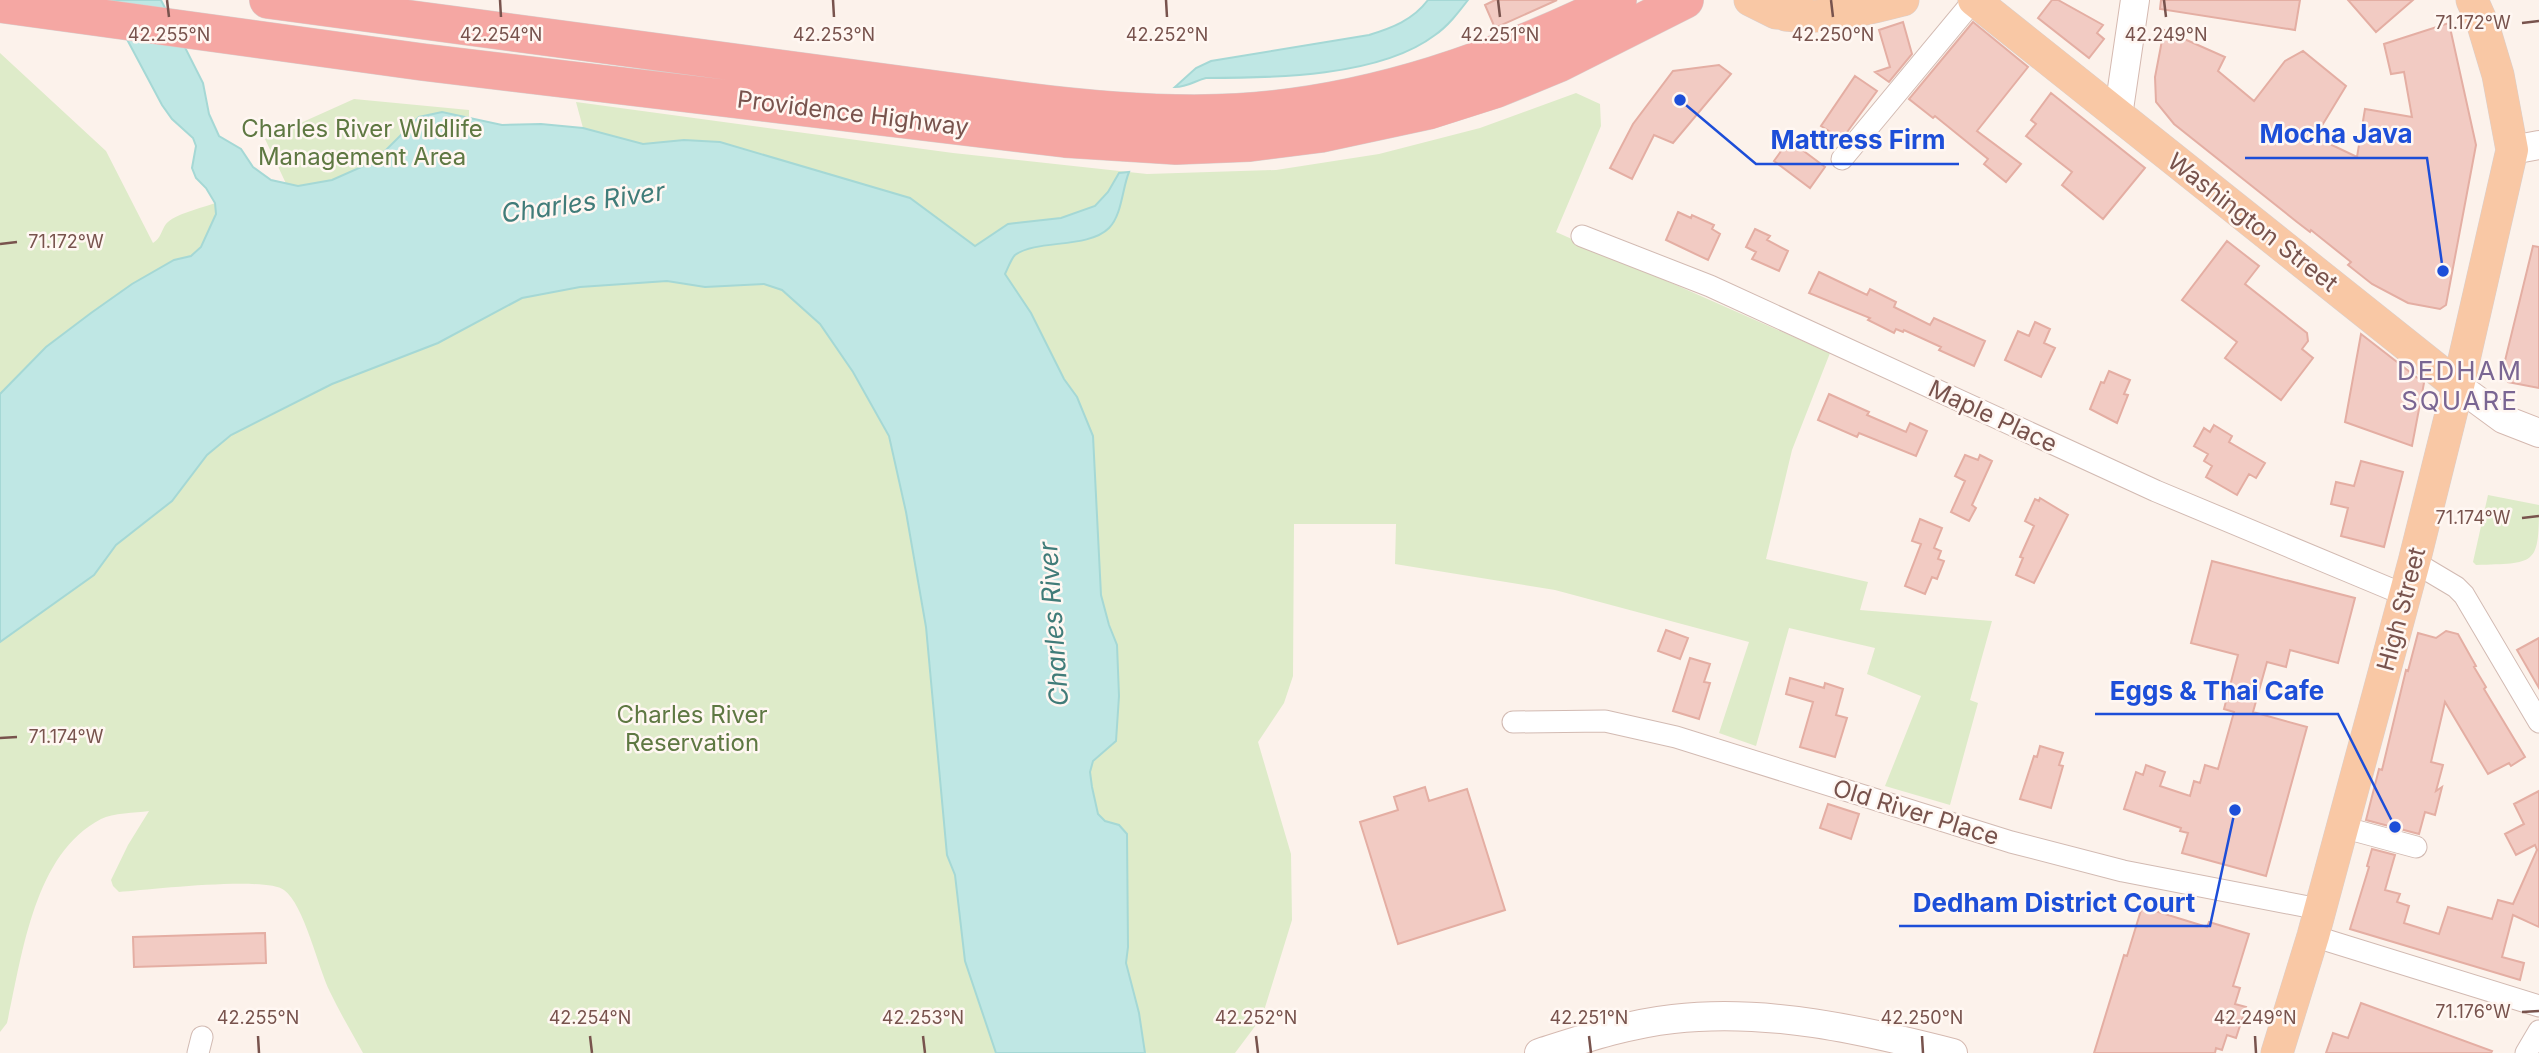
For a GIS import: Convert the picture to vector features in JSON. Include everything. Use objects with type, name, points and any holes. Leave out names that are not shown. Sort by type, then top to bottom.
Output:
[{"type":"highway","name":"Providence Highway","points":[[268,0],[1037,103],[1165,114],[1275,108],[1381,90],[1484,59],[1618,0]]},
{"type":"highway","name":"Providence Highway","points":[[0,4],[206,33],[1065,139],[1139,145],[1212,145],[1333,132],[1392,120],[1463,100],[1558,64],[1685,0]]},
{"type":"main road","points":[[1751,0],[1786,15],[1810,18],[1830,17],[1903,0]]},
{"type":"main road","points":[[1786,15],[1813,13],[1846,0]]},
{"type":"main road","name":"Washington Street","points":[[1973,0],[2458,386]]},
{"type":"main road","name":"High Street","points":[[2277,1053],[2316,922],[2414,562],[2458,386],[2526,148],[2472,0]]},
{"type":"street","points":[[1842,159],[1973,0]]},
{"type":"street","points":[[2118,116],[2135,0]]},
{"type":"street","name":"Maple Place","points":[[1582,236],[1710,286],[2156,491],[2405,595]]},
{"type":"street","name":"Washington Street","points":[[2458,386],[2503,419],[2539,433]]},
{"type":"street","points":[[2414,562],[2456,587],[2464,595],[2539,722]]},
{"type":"street","name":"Old River Place","points":[[1513,722],[1605,722],[1676,737],[2011,842],[2316,922],[2539,1006]]},
{"type":"street","points":[[2342,827],[2416,847]]},
{"type":"street","points":[[1539,1053],[1600,1034],[1657,1021],[1740,1016],[1838,1027],[1953,1053]]},
{"type":"street","points":[[2526,1053],[2539,1031]]},
{"type":"green space","points":[[0,53],[106,151],[153,243],[166,224],[175,217],[215,203],[215,210],[210,232],[198,251],[165,265],[0,398]]},
{"type":"green space","points":[[1576,93],[1600,104],[1601,126],[1556,232],[1830,353],[1792,450],[1766,559],[1868,582],[1860,610],[1992,621],[1970,700],[1978,703],[1950,805],[1885,786],[1921,696],[1867,674],[1875,648],[1789,628],[1756,746],[1719,733],[1749,642],[1555,590],[1395,564],[1396,524],[1294,524],[1293,676],[1284,703],[1258,742],[1291,854],[1292,920],[1262,1017],[1235,1053],[1133,1053],[1088,829],[910,198],[720,142],[684,140],[643,144],[583,128],[576,102],[953,153],[1147,174],[1276,170],[1379,154],[1480,128]]},
{"type":"green space","name":"Charles River Wildlife Management Area","points":[[354,99],[469,110],[469,149],[290,192],[265,139]]},
{"type":"green space","name":"Charles River Reservation","points":[[837,261],[1075,1053],[363,1053],[325,981],[298,908],[284,890],[273,886],[231,884],[119,892],[113,886],[111,880],[149,811],[118,814],[101,819],[78,835],[60,856],[45,882],[34,910],[7,1023],[0,1032],[0,642],[94,575],[116,545],[172,501],[207,455],[231,435],[332,384],[365,371],[330,276]]},
{"type":"green space","points":[[2488,495],[2539,505],[2538,540],[2530,557],[2511,563],[2476,565],[2473,562]]},
{"type":"water","name":"Charles River","points":[[106,0],[161,0],[203,83],[209,114],[219,136],[241,149],[253,167],[271,180],[298,186],[332,180],[375,161],[419,117],[442,112],[502,125],[541,124],[583,128],[643,144],[684,140],[720,142],[910,198],[975,246],[1008,224],[1061,218],[1095,206],[1108,192],[1119,173],[1129,172],[1119,209],[1109,228],[1089,239],[1024,250],[1015,255],[1005,274],[1031,313],[1064,379],[1077,397],[1093,436],[1101,595],[1117,645],[1119,696],[1116,741],[1093,761],[1090,772],[1098,814],[1105,821],[1119,825],[1127,834],[1126,963],[1139,1013],[1145,1053],[996,1053],[965,961],[955,875],[947,855],[926,627],[906,512],[889,436],[853,372],[820,324],[782,290],[764,284],[705,287],[667,281],[580,287],[522,298],[438,343],[332,384],[231,435],[207,455],[172,501],[116,545],[94,575],[0,642],[0,394],[46,347],[91,313],[132,284],[174,260],[191,256],[201,247],[216,214],[215,203],[196,178],[192,168],[196,146],[193,138],[172,119],[162,105]]},
{"type":"water","points":[[1428,0],[1468,0],[1435,35],[1412,49],[1385,59],[1325,72],[1206,78],[1175,87],[1196,68],[1211,61],[1378,32],[1409,18]]},
{"type":"building","points":[[1495,0],[1557,0],[1495,28],[1485,5]]},
{"type":"building","points":[[2052,0],[2058,0],[2103,25],[2097,33],[2104,39],[2089,58],[2038,18]]},
{"type":"building","points":[[2161,0],[2300,0],[2295,30],[2160,9]]},
{"type":"building","points":[[2348,0],[2413,0],[2376,32]]},
{"type":"building","points":[[1903,22],[1912,54],[1889,82],[1875,72],[1890,67],[1879,30]]},
{"type":"building","points":[[1973,22],[2028,67],[1977,131],[2021,164],[2006,182],[1984,164],[1988,159],[1935,116],[1933,118],[1909,99]]},
{"type":"building","points":[[2449,23],[2476,145],[2446,305],[2440,309],[2408,303],[2372,284],[2348,265],[2351,262],[2174,124],[2156,102],[2155,77],[2164,30],[2225,57],[2218,71],[2254,101],[2285,61],[2303,51],[2346,86],[2315,137],[2357,157],[2365,109],[2412,117],[2404,72],[2391,74],[2384,44]]},
{"type":"building","points":[[1719,65],[1731,74],[1673,143],[1654,135],[1632,179],[1610,168],[1633,124],[1673,71]]},
{"type":"building","points":[[1855,76],[1877,91],[1842,139],[1821,126]]},
{"type":"building","points":[[2051,93],[2145,168],[2103,219],[2062,185],[2072,172],[2026,136],[2036,124],[2031,120]]},
{"type":"building","points":[[1789,140],[1825,167],[1810,188],[1774,161]]},
{"type":"building","points":[[1678,212],[1714,225],[1712,229],[1720,234],[1708,260],[1666,240]]},
{"type":"building","points":[[1755,229],[1770,236],[1767,240],[1788,251],[1779,271],[1752,259],[1756,252],[1746,247]]},
{"type":"building","points":[[2227,241],[2259,266],[2245,284],[2307,333],[2308,341],[2302,349],[2313,358],[2281,400],[2225,358],[2237,342],[2182,300]]},
{"type":"building","points":[[2533,246],[2539,247],[2539,388],[2508,382],[2502,373]]},
{"type":"building","points":[[1819,272],[1867,295],[1870,289],[1896,302],[1894,307],[1930,325],[1934,318],[1985,341],[1974,366],[1904,330],[1903,332],[1896,329],[1894,333],[1868,320],[1870,318],[1809,293]]},
{"type":"building","points":[[2035,322],[2050,329],[2044,343],[2055,348],[2041,377],[2005,360],[2018,331],[2029,336]]},
{"type":"building","points":[[2361,334],[2424,383],[2412,446],[2345,422]]},
{"type":"building","points":[[2109,371],[2130,380],[2124,394],[2128,395],[2117,423],[2090,409],[2101,382],[2104,383]]},
{"type":"building","points":[[1829,394],[1906,432],[1910,423],[1927,431],[1916,456],[1859,433],[1857,437],[1818,420]]},
{"type":"building","points":[[2214,425],[2232,436],[2229,442],[2265,463],[2256,478],[2249,474],[2237,495],[2206,477],[2212,466],[2204,461],[2208,454],[2194,446],[2204,428],[2210,432]]},
{"type":"building","points":[[1965,455],[1978,460],[1980,455],[1992,461],[1972,505],[1976,508],[1969,521],[1951,512],[1965,481],[1955,476]]},
{"type":"building","points":[[2361,461],[2403,472],[2384,547],[2341,536],[2348,508],[2331,504],[2336,482],[2354,486]]},
{"type":"building","points":[[2040,498],[2068,515],[2034,583],[2016,575],[2023,558],[2020,557],[2034,526],[2025,521],[2035,499],[2039,501]]},
{"type":"building","points":[[1920,519],[1942,528],[1934,548],[1941,551],[1938,559],[1944,561],[1937,579],[1932,577],[1925,594],[1905,586],[1921,544],[1912,541]]},
{"type":"building","points":[[2212,561],[2355,598],[2338,663],[2290,650],[2286,667],[2267,662],[2253,712],[2307,727],[2266,876],[2182,853],[2188,833],[2180,831],[2181,828],[2124,809],[2136,772],[2143,775],[2146,765],[2165,772],[2160,786],[2190,796],[2194,781],[2200,783],[2205,765],[2218,769],[2234,712],[2224,709],[2238,655],[2191,643]]},
{"type":"building","points":[[1666,630],[1688,638],[1680,659],[1658,651]]},
{"type":"building","points":[[2446,631],[2458,634],[2486,687],[2484,689],[2525,757],[2511,766],[2509,763],[2488,774],[2445,702],[2431,762],[2443,765],[2436,791],[2442,787],[2435,815],[2425,812],[2419,834],[2366,820],[2418,633],[2436,638]]},
{"type":"building","points":[[2539,638],[2539,688],[2517,650]]},
{"type":"building","points":[[1690,658],[1710,664],[1704,682],[1710,683],[1699,719],[1673,711]]},
{"type":"building","points":[[1790,678],[1824,688],[1825,683],[1843,689],[1836,715],[1847,718],[1835,757],[1800,747],[1813,702],[1786,694]]},
{"type":"building","points":[[2040,746],[2063,753],[2059,765],[2063,766],[2051,808],[2020,799]]},
{"type":"building","points":[[1425,787],[1429,801],[1467,789],[1505,910],[1398,944],[1360,822],[1398,810],[1394,797]]},
{"type":"building","points":[[2539,791],[2539,927],[2513,915],[2502,957],[2524,963],[2520,980],[2350,929],[2372,849],[2395,855],[2385,890],[2400,894],[2397,902],[2409,906],[2404,923],[2439,934],[2448,907],[2492,919],[2498,900],[2513,904],[2537,850],[2535,845],[2516,855],[2505,834],[2524,824],[2514,804]]},
{"type":"building","points":[[1828,804],[1859,814],[1851,839],[1820,828]]},
{"type":"building","points":[[2142,907],[2207,927],[2209,922],[2249,934],[2233,986],[2240,988],[2235,1004],[2246,1007],[2236,1038],[2227,1035],[2222,1050],[2216,1048],[2215,1053],[2094,1053],[2124,955],[2127,956]]},
{"type":"building","points":[[265,933],[266,963],[134,967],[133,937]]},
{"type":"building","points":[[2361,1003],[2492,1051],[2326,1053],[2333,1033],[2348,1038]]},
{"type":"place","name":"Mattress Firm","points":[[1680,100]]},
{"type":"place","name":"Mocha Java","points":[[2443,271]]},
{"type":"place","name":"Dedham District Court","points":[[2235,810]]},
{"type":"place","name":"Eggs & Thai Cafe","points":[[2395,827]]},
{"type":"district","name":"DEDHAM SQUARE","points":[[2460,385]]}]
